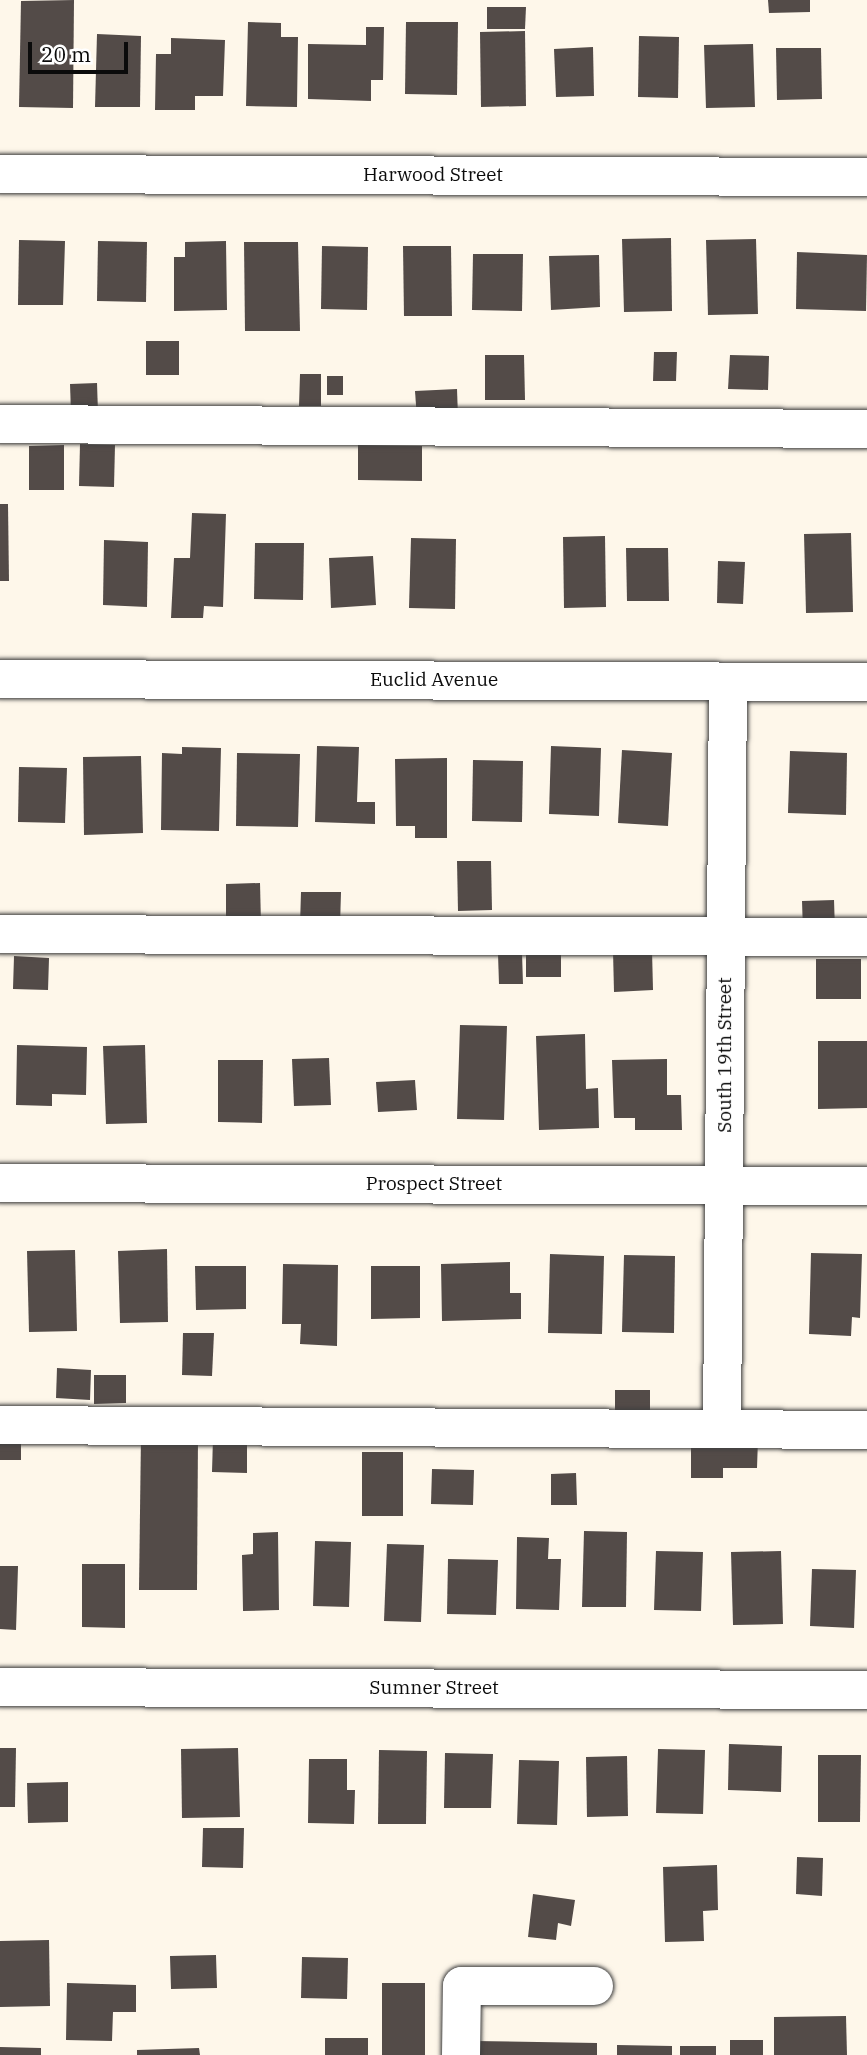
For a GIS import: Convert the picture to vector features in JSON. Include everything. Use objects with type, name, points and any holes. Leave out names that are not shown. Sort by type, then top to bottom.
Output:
[{"type":"street","name":"Harwood Street","points":[[0,174],[867,177]]},
{"type":"street","points":[[0,424],[867,429]]},
{"type":"street","name":"Euclid Avenue","points":[[0,679],[867,682]]},
{"type":"street","name":"South 19th Street","points":[[722,1429],[728,682]]},
{"type":"street","points":[[0,934],[867,937]]},
{"type":"street","name":"Prospect Street","points":[[0,1182],[867,1186]]},
{"type":"street","points":[[0,1425],[867,1430]]},
{"type":"street","name":"Sumner Street","points":[[0,1687],[867,1690]]},
{"type":"street","points":[[461,2055],[462,1986],[594,1986]]},
{"type":"building","points":[[74,0],[73,108],[19,107],[21,1]]},
{"type":"building","points":[[768,0],[810,0],[810,12],[769,13]]},
{"type":"building","points":[[487,7],[526,7],[525,29],[487,29]]},
{"type":"building","points":[[248,22],[281,23],[281,37],[298,37],[297,107],[246,106]]},
{"type":"building","points":[[406,22],[458,22],[457,95],[405,94]]},
{"type":"building","points":[[366,27],[384,27],[383,80],[371,80],[371,101],[308,99],[308,44],[366,45]]},
{"type":"building","points":[[525,31],[526,106],[481,107],[480,32]]},
{"type":"building","points":[[97,34],[141,36],[140,107],[95,107]]},
{"type":"building","points":[[639,36],[679,37],[678,98],[638,97]]},
{"type":"building","points":[[171,38],[225,40],[223,96],[195,96],[195,110],[155,110],[156,54],[171,54]]},
{"type":"building","points":[[753,44],[755,107],[706,108],[704,45]]},
{"type":"building","points":[[593,47],[594,96],[556,97],[554,49]]},
{"type":"building","points":[[776,48],[821,48],[822,99],[777,100]]},
{"type":"building","points":[[671,238],[672,311],[624,312],[622,239]]},
{"type":"building","points":[[756,239],[758,314],[708,315],[706,240]]},
{"type":"building","points":[[19,240],[65,241],[63,305],[18,305]]},
{"type":"building","points":[[98,241],[147,242],[146,302],[97,301]]},
{"type":"building","points":[[226,241],[227,310],[174,311],[174,257],[185,257],[185,242]]},
{"type":"building","points":[[244,242],[298,242],[300,331],[245,331]]},
{"type":"building","points":[[322,246],[368,247],[367,310],[321,309]]},
{"type":"building","points":[[403,246],[451,246],[452,316],[404,316]]},
{"type":"building","points":[[797,252],[867,255],[866,311],[796,309]]},
{"type":"building","points":[[473,254],[523,254],[522,311],[472,310]]},
{"type":"building","points":[[599,255],[600,307],[551,310],[549,256]]},
{"type":"building","points":[[146,341],[179,341],[179,375],[146,375]]},
{"type":"building","points":[[654,352],[677,352],[676,381],[653,381]]},
{"type":"building","points":[[485,355],[524,355],[525,400],[485,400]]},
{"type":"building","points":[[730,355],[769,356],[768,390],[728,389]]},
{"type":"building","points":[[300,374],[321,374],[321,406],[299,406]]},
{"type":"building","points":[[327,376],[343,376],[343,395],[327,395]]},
{"type":"building","points":[[97,383],[98,413],[71,413],[70,384]]},
{"type":"building","points":[[457,389],[458,417],[417,419],[415,391]]},
{"type":"building","points":[[80,444],[115,445],[114,487],[79,486]]},
{"type":"building","points":[[64,445],[64,490],[29,490],[29,446]]},
{"type":"building","points":[[358,445],[422,446],[422,481],[358,480]]},
{"type":"building","points":[[0,504],[8,504],[9,581],[0,581]]},
{"type":"building","points":[[192,513],[226,514],[223,607],[204,606],[203,618],[171,618],[174,558],[190,558]]},
{"type":"building","points":[[851,533],[853,612],[806,613],[804,534]]},
{"type":"building","points":[[605,536],[606,607],[564,608],[563,537]]},
{"type":"building","points":[[411,538],[456,539],[455,609],[409,608]]},
{"type":"building","points":[[104,540],[148,542],[147,607],[103,605]]},
{"type":"building","points":[[255,543],[304,543],[303,600],[254,599]]},
{"type":"building","points":[[626,548],[668,548],[669,601],[627,601]]},
{"type":"building","points":[[373,556],[376,605],[331,608],[329,558]]},
{"type":"building","points":[[718,561],[745,562],[743,604],[717,603]]},
{"type":"building","points":[[317,746],[359,747],[357,802],[375,802],[375,824],[315,822]]},
{"type":"building","points":[[551,746],[601,748],[599,816],[549,814]]},
{"type":"building","points":[[182,747],[221,748],[219,831],[161,830],[162,753],[182,754]]},
{"type":"building","points":[[622,750],[672,753],[668,826],[618,823]]},
{"type":"building","points":[[790,751],[847,753],[846,815],[788,813]]},
{"type":"building","points":[[237,753],[300,754],[298,827],[236,826]]},
{"type":"building","points":[[141,756],[143,833],[84,835],[83,757]]},
{"type":"building","points":[[447,758],[447,838],[415,838],[415,826],[396,826],[395,759]]},
{"type":"building","points":[[473,760],[523,761],[522,822],[472,821]]},
{"type":"building","points":[[19,767],[67,768],[65,823],[18,822]]},
{"type":"building","points":[[457,861],[491,861],[492,910],[458,911]]},
{"type":"building","points":[[260,883],[261,924],[226,924],[226,884]]},
{"type":"building","points":[[301,892],[341,892],[340,926],[300,925]]},
{"type":"building","points":[[834,900],[835,930],[803,931],[802,901]]},
{"type":"building","points":[[561,950],[561,977],[526,977],[526,951]]},
{"type":"building","points":[[652,950],[653,990],[614,992],[613,951]]},
{"type":"building","points":[[522,953],[523,984],[499,984],[498,954]]},
{"type":"building","points":[[14,956],[49,958],[48,990],[13,989]]},
{"type":"building","points":[[816,959],[861,959],[861,999],[816,999]]},
{"type":"building","points":[[460,1025],[507,1026],[504,1120],[457,1119]]},
{"type":"building","points":[[585,1034],[586,1089],[598,1088],[599,1128],[539,1130],[536,1036]]},
{"type":"building","points":[[818,1041],[867,1041],[867,1108],[818,1109]]},
{"type":"building","points":[[17,1045],[87,1047],[86,1095],[52,1094],[52,1106],[16,1105]]},
{"type":"building","points":[[145,1045],[147,1123],[106,1124],[103,1046]]},
{"type":"building","points":[[329,1058],[331,1105],[294,1106],[292,1059]]},
{"type":"building","points":[[667,1059],[667,1095],[681,1095],[682,1130],[635,1130],[635,1118],[614,1118],[612,1060]]},
{"type":"building","points":[[218,1060],[263,1060],[262,1123],[218,1122]]},
{"type":"building","points":[[415,1080],[417,1110],[378,1112],[376,1082]]},
{"type":"building","points":[[167,1249],[168,1322],[120,1323],[118,1251]]},
{"type":"building","points":[[75,1250],[77,1331],[29,1332],[27,1251]]},
{"type":"building","points":[[811,1253],[862,1254],[860,1318],[852,1317],[851,1336],[809,1334]]},
{"type":"building","points":[[550,1254],[604,1256],[602,1334],[548,1333]]},
{"type":"building","points":[[624,1255],[675,1256],[674,1333],[622,1332]]},
{"type":"building","points":[[510,1262],[510,1293],[521,1293],[521,1319],[442,1321],[441,1264]]},
{"type":"building","points":[[283,1264],[338,1265],[337,1346],[300,1344],[301,1324],[282,1324]]},
{"type":"building","points":[[195,1266],[246,1266],[246,1309],[196,1310]]},
{"type":"building","points":[[371,1266],[420,1266],[420,1318],[371,1319]]},
{"type":"building","points":[[183,1333],[214,1333],[212,1376],[182,1375]]},
{"type":"building","points":[[57,1368],[91,1370],[90,1400],[56,1398]]},
{"type":"building","points":[[94,1375],[126,1375],[126,1403],[94,1404]]},
{"type":"building","points":[[615,1390],[650,1390],[650,1419],[615,1420]]},
{"type":"building","points":[[0,1435],[21,1435],[21,1460],[0,1460]]},
{"type":"building","points":[[141,1435],[198,1436],[197,1590],[139,1590]]},
{"type":"building","points":[[213,1438],[247,1439],[247,1473],[212,1472]]},
{"type":"building","points":[[691,1438],[758,1439],[757,1468],[723,1468],[723,1478],[691,1478]]},
{"type":"building","points":[[362,1452],[403,1452],[403,1516],[362,1516]]},
{"type":"building","points":[[432,1469],[474,1470],[473,1505],[431,1504]]},
{"type":"building","points":[[576,1473],[577,1505],[551,1505],[551,1474]]},
{"type":"building","points":[[584,1531],[627,1532],[626,1607],[582,1607]]},
{"type":"building","points":[[278,1532],[279,1610],[243,1611],[242,1555],[253,1554],[253,1533]]},
{"type":"building","points":[[517,1537],[549,1538],[548,1559],[561,1559],[559,1610],[516,1609]]},
{"type":"building","points":[[315,1541],[351,1542],[349,1607],[313,1606]]},
{"type":"building","points":[[387,1544],[424,1545],[421,1622],[384,1621]]},
{"type":"building","points":[[656,1551],[703,1552],[701,1611],[654,1610]]},
{"type":"building","points":[[781,1551],[783,1624],[733,1625],[731,1552]]},
{"type":"building","points":[[448,1559],[498,1560],[496,1615],[447,1614]]},
{"type":"building","points":[[82,1564],[125,1564],[125,1628],[82,1627]]},
{"type":"building","points":[[0,1566],[18,1566],[16,1630],[0,1629]]},
{"type":"building","points":[[812,1569],[856,1570],[854,1628],[810,1626]]},
{"type":"building","points":[[729,1744],[782,1746],[781,1792],[728,1790]]},
{"type":"building","points":[[0,1748],[16,1748],[15,1807],[0,1807]]},
{"type":"building","points":[[238,1748],[240,1817],[182,1818],[181,1749]]},
{"type":"building","points":[[658,1749],[705,1750],[703,1814],[656,1813]]},
{"type":"building","points":[[379,1750],[427,1751],[426,1824],[378,1824]]},
{"type":"building","points":[[445,1753],[493,1754],[491,1808],[444,1808]]},
{"type":"building","points":[[818,1755],[861,1755],[860,1822],[818,1822]]},
{"type":"building","points":[[627,1756],[628,1816],[587,1817],[586,1757]]},
{"type":"building","points":[[309,1759],[347,1759],[347,1790],[355,1790],[354,1824],[308,1823]]},
{"type":"building","points":[[519,1760],[559,1761],[557,1825],[517,1824]]},
{"type":"building","points":[[68,1782],[68,1822],[28,1823],[27,1783]]},
{"type":"building","points":[[203,1828],[244,1828],[243,1868],[202,1867]]},
{"type":"building","points":[[797,1857],[823,1858],[822,1896],[796,1894]]},
{"type":"building","points":[[717,1865],[718,1910],[703,1911],[704,1941],[665,1942],[663,1867]]},
{"type":"building","points":[[533,1894],[575,1900],[571,1926],[558,1923],[556,1940],[528,1937]]},
{"type":"building","points":[[49,1940],[50,2006],[0,2007],[0,1941]]},
{"type":"building","points":[[216,1955],[217,1988],[171,1989],[170,1956]]},
{"type":"building","points":[[302,1957],[348,1958],[347,1999],[301,1998]]},
{"type":"building","points":[[67,1983],[136,1985],[136,2012],[113,2012],[112,2041],[66,2040]]},
{"type":"building","points":[[382,1983],[425,1983],[425,2055],[382,2055]]},
{"type":"building","points":[[846,2016],[847,2055],[774,2055],[774,2017]]},
{"type":"building","points":[[325,2038],[368,2038],[368,2055],[325,2055]]},
{"type":"building","points":[[730,2040],[763,2040],[763,2055],[730,2055]]},
{"type":"building","points":[[474,2041],[597,2043],[597,2055],[473,2055]]},
{"type":"building","points":[[617,2045],[672,2046],[672,2055],[617,2055]]},
{"type":"building","points":[[680,2046],[716,2046],[716,2055],[680,2055]]},
{"type":"building","points":[[0,2047],[41,2048],[41,2055],[0,2055]]},
{"type":"building","points":[[199,2048],[200,2055],[137,2055],[137,2050]]}]
